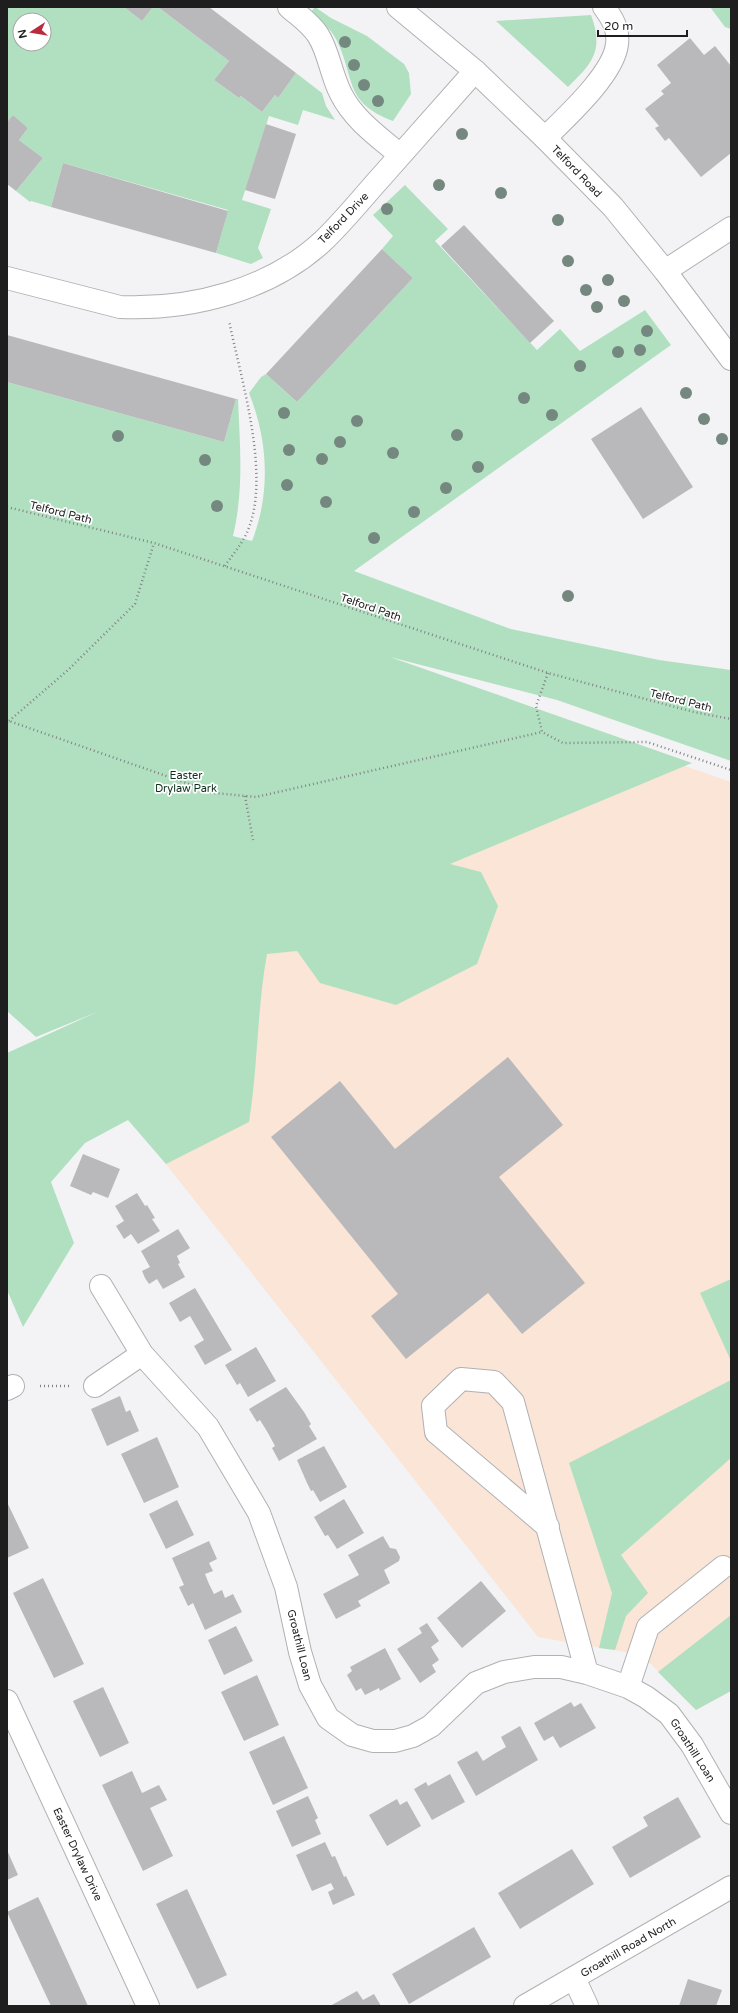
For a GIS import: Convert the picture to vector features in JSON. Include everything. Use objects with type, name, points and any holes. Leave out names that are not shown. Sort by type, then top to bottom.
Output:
[{"type":"street","points":[[289,7],[310,24],[318,35],[341,95],[352,110],[363,123],[400,155]]},
{"type":"street","name":"Telford Road","points":[[398,7],[475,70],[613,207],[665,271],[731,359]]},
{"type":"street","points":[[545,138],[585,98],[600,78],[612,58],[617,44],[615,24],[604,7]]},
{"type":"street","name":"Telford Drive","points":[[7,278],[120,307],[150,308],[176,305],[223,295],[271,276],[323,241],[475,70]]},
{"type":"street","points":[[665,271],[731,228]]},
{"type":"street","name":"Groathill Loan","points":[[101,1286],[142,1354],[208,1427],[259,1512],[286,1587],[300,1652],[310,1685],[328,1718],[352,1735],[373,1741],[395,1741],[413,1736],[431,1726],[476,1683],[504,1672],[534,1667],[554,1667],[587,1673],[628,1687],[646,1697],[669,1714],[692,1745],[731,1813]]},
{"type":"street","points":[[95,1386],[142,1354]]},
{"type":"street","points":[[548,1526],[436,1432],[434,1406],[461,1379],[494,1382],[513,1402],[548,1526],[587,1673]]},
{"type":"street","points":[[628,1687],[648,1627],[723,1567]]},
{"type":"street","name":"Easter Drylaw Drive","points":[[7,1701],[148,2006]]},
{"type":"street","name":"Groathill Road North","points":[[525,2006],[731,1888]]},
{"type":"street","points":[[574,1978],[587,2006]]},
{"type":"path","points":[[223,295],[253,434],[257,472],[254,508],[248,531],[225,566]]},
{"type":"path","name":"Telford Path","points":[[7,507],[154,543],[548,673],[694,712],[731,719]]},
{"type":"path","points":[[8,721],[68,670],[135,604],[154,543]]},
{"type":"path","points":[[542,732],[536,706],[548,673]]},
{"type":"path","points":[[8,721],[215,794],[256,797],[542,732],[563,742],[647,742],[731,770]]},
{"type":"path","points":[[245,796],[253,840]]},
{"type":"path","points":[[10,1388],[95,1386]]},
{"type":"shaded area","points":[[682,765],[731,782],[731,1691],[696,1710],[642,1655],[538,1637],[166,1164],[53,1032]]},
{"type":"green space","points":[[7,7],[124,7],[142,21],[153,7],[158,7],[229,61],[214,80],[239,98],[241,96],[262,112],[275,95],[278,98],[296,73],[322,93],[326,106],[335,120],[303,110],[298,125],[269,116],[242,200],[271,209],[258,248],[263,258],[251,264],[216,253],[228,210],[63,163],[51,207],[31,201],[30,202],[16,191],[43,158],[19,140],[28,128],[13,115],[7,122]]},
{"type":"green space","points":[[315,7],[331,18],[367,36],[404,64],[409,73],[411,94],[393,121],[377,114],[366,106],[358,97],[353,88],[336,39],[324,24],[310,13]]},
{"type":"green space","points":[[710,7],[731,7],[731,29],[725,27]]},
{"type":"green space","points":[[591,15],[595,27],[596,38],[594,55],[584,71],[568,87],[496,21]]},
{"type":"green space","name":"Easter Drylaw Park","points":[[405,185],[448,229],[435,241],[537,350],[560,329],[580,351],[645,310],[671,345],[354,571],[511,629],[659,660],[731,670],[731,761],[557,700],[390,657],[692,763],[450,864],[481,872],[498,906],[477,964],[396,1005],[320,983],[297,951],[267,954],[261,996],[249,1122],[166,1164],[128,1120],[85,1143],[51,1182],[74,1243],[23,1327],[7,1290],[7,1053],[97,1012],[36,1037],[7,1011],[7,382],[224,442],[236,399],[238,399],[240,485],[239,502],[233,536],[252,541],[262,504],[265,467],[260,429],[249,393],[261,377],[266,374],[297,402],[413,278],[382,249],[393,236],[373,215]]},
{"type":"green space","points":[[731,1279],[731,1361],[700,1293]]},
{"type":"green space","points":[[731,1380],[731,1458],[621,1555],[648,1593],[626,1616],[615,1650],[599,1648],[612,1593],[569,1463]]},
{"type":"green space","points":[[731,1615],[731,1691],[696,1710],[658,1672]]},
{"type":"building","points":[[124,7],[153,7],[142,21]]},
{"type":"building","points":[[158,7],[209,7],[296,73],[278,98],[275,95],[262,112],[241,96],[239,98],[214,80],[229,61]]},
{"type":"building","points":[[690,38],[704,55],[715,46],[731,66],[731,153],[701,177],[669,138],[665,141],[655,128],[659,126],[645,109],[664,94],[661,91],[671,83],[657,65]]},
{"type":"building","points":[[13,115],[28,128],[19,140],[43,158],[16,191],[7,184],[7,122]]},
{"type":"building","points":[[266,124],[296,134],[275,199],[245,190]]},
{"type":"building","points":[[63,163],[228,211],[216,253],[51,207]]},
{"type":"building","points":[[464,225],[554,321],[530,343],[441,246]]},
{"type":"building","points":[[382,249],[413,278],[297,402],[266,374]]},
{"type":"building","points":[[7,335],[236,399],[224,442],[7,382]]},
{"type":"building","points":[[641,407],[693,487],[643,519],[591,439]]},
{"type":"building","points":[[508,1057],[563,1125],[499,1177],[585,1283],[522,1334],[488,1293],[406,1359],[371,1316],[398,1294],[271,1137],[340,1081],[395,1149]]},
{"type":"building","points":[[83,1154],[120,1169],[108,1198],[93,1192],[91,1195],[70,1186]]},
{"type":"building","points":[[137,1193],[155,1218],[152,1219],[160,1231],[138,1244],[131,1234],[124,1239],[116,1226],[124,1221],[115,1206]]},
{"type":"building","points":[[178,1229],[190,1248],[177,1256],[180,1263],[178,1264],[185,1277],[163,1289],[157,1279],[149,1284],[142,1271],[150,1267],[141,1251]]},
{"type":"building","points":[[195,1288],[232,1350],[205,1365],[194,1346],[204,1340],[190,1316],[180,1322],[169,1303]]},
{"type":"building","points":[[256,1347],[276,1381],[248,1397],[240,1383],[237,1385],[225,1365]]},
{"type":"building","points":[[286,1387],[304,1412],[311,1424],[309,1426],[317,1439],[279,1461],[272,1448],[275,1446],[268,1433],[260,1420],[257,1422],[249,1409]]},
{"type":"building","points":[[120,1396],[126,1412],[130,1410],[139,1431],[107,1446],[91,1409]]},
{"type":"building","points":[[157,1437],[179,1487],[144,1503],[121,1454]]},
{"type":"building","points":[[324,1446],[347,1487],[320,1502],[313,1490],[311,1491],[297,1460]]},
{"type":"building","points":[[344,1499],[364,1533],[337,1549],[328,1535],[325,1536],[314,1517]]},
{"type":"building","points":[[177,1500],[194,1535],[166,1549],[149,1514]]},
{"type":"building","points":[[7,1502],[29,1548],[7,1558]]},
{"type":"building","points":[[383,1536],[390,1548],[396,1549],[400,1557],[399,1561],[384,1570],[390,1583],[358,1601],[361,1606],[336,1619],[323,1594],[359,1575],[348,1555]]},
{"type":"building","points":[[209,1541],[217,1559],[209,1563],[213,1571],[205,1574],[209,1584],[214,1594],[222,1590],[225,1598],[233,1594],[242,1612],[205,1630],[193,1603],[188,1606],[179,1587],[184,1585],[172,1558]]},
{"type":"building","points":[[43,1578],[84,1664],[54,1678],[13,1593]]},
{"type":"building","points":[[481,1581],[506,1611],[462,1648],[437,1618]]},
{"type":"building","points":[[427,1623],[439,1641],[431,1647],[439,1660],[432,1665],[436,1672],[420,1683],[397,1649],[422,1633],[419,1628]]},
{"type":"building","points":[[236,1626],[253,1661],[224,1675],[208,1640]]},
{"type":"building","points":[[385,1648],[401,1679],[380,1691],[379,1688],[365,1695],[361,1688],[356,1691],[347,1675],[352,1671],[350,1667]]},
{"type":"building","points":[[257,1675],[279,1725],[244,1741],[221,1692]]},
{"type":"building","points":[[103,1687],[129,1743],[100,1757],[73,1701]]},
{"type":"building","points":[[571,1702],[574,1707],[581,1703],[596,1728],[560,1748],[553,1736],[544,1741],[534,1723]]},
{"type":"building","points":[[520,1726],[538,1760],[476,1796],[457,1762],[477,1751],[483,1761],[506,1747],[501,1737]]},
{"type":"building","points":[[284,1736],[308,1788],[273,1805],[249,1752]]},
{"type":"building","points":[[132,1771],[142,1793],[159,1785],[167,1800],[150,1808],[173,1856],[143,1871],[102,1785]]},
{"type":"building","points":[[450,1774],[465,1802],[432,1820],[414,1789],[426,1782],[428,1786]]},
{"type":"building","points":[[308,1796],[318,1818],[315,1820],[321,1834],[292,1847],[276,1811]]},
{"type":"building","points":[[678,1797],[701,1837],[630,1878],[612,1847],[648,1826],[643,1817]]},
{"type":"building","points":[[397,1799],[400,1805],[407,1801],[421,1826],[387,1846],[369,1815]]},
{"type":"building","points":[[325,1842],[332,1857],[335,1856],[344,1877],[346,1876],[355,1895],[333,1905],[328,1892],[334,1889],[331,1883],[312,1891],[296,1855]]},
{"type":"building","points":[[572,1849],[594,1884],[520,1929],[498,1893]]},
{"type":"building","points":[[7,1850],[18,1875],[7,1880]]},
{"type":"building","points":[[187,1889],[227,1975],[197,1989],[156,1904]]},
{"type":"building","points":[[38,1897],[88,2006],[51,2006],[7,1912]]},
{"type":"building","points":[[474,1927],[491,1957],[409,2004],[392,1974]]},
{"type":"building","points":[[688,1979],[722,1990],[716,2006],[679,2006]]},
{"type":"building","points":[[357,1991],[363,2000],[374,1994],[381,2006],[330,2006]]}]
